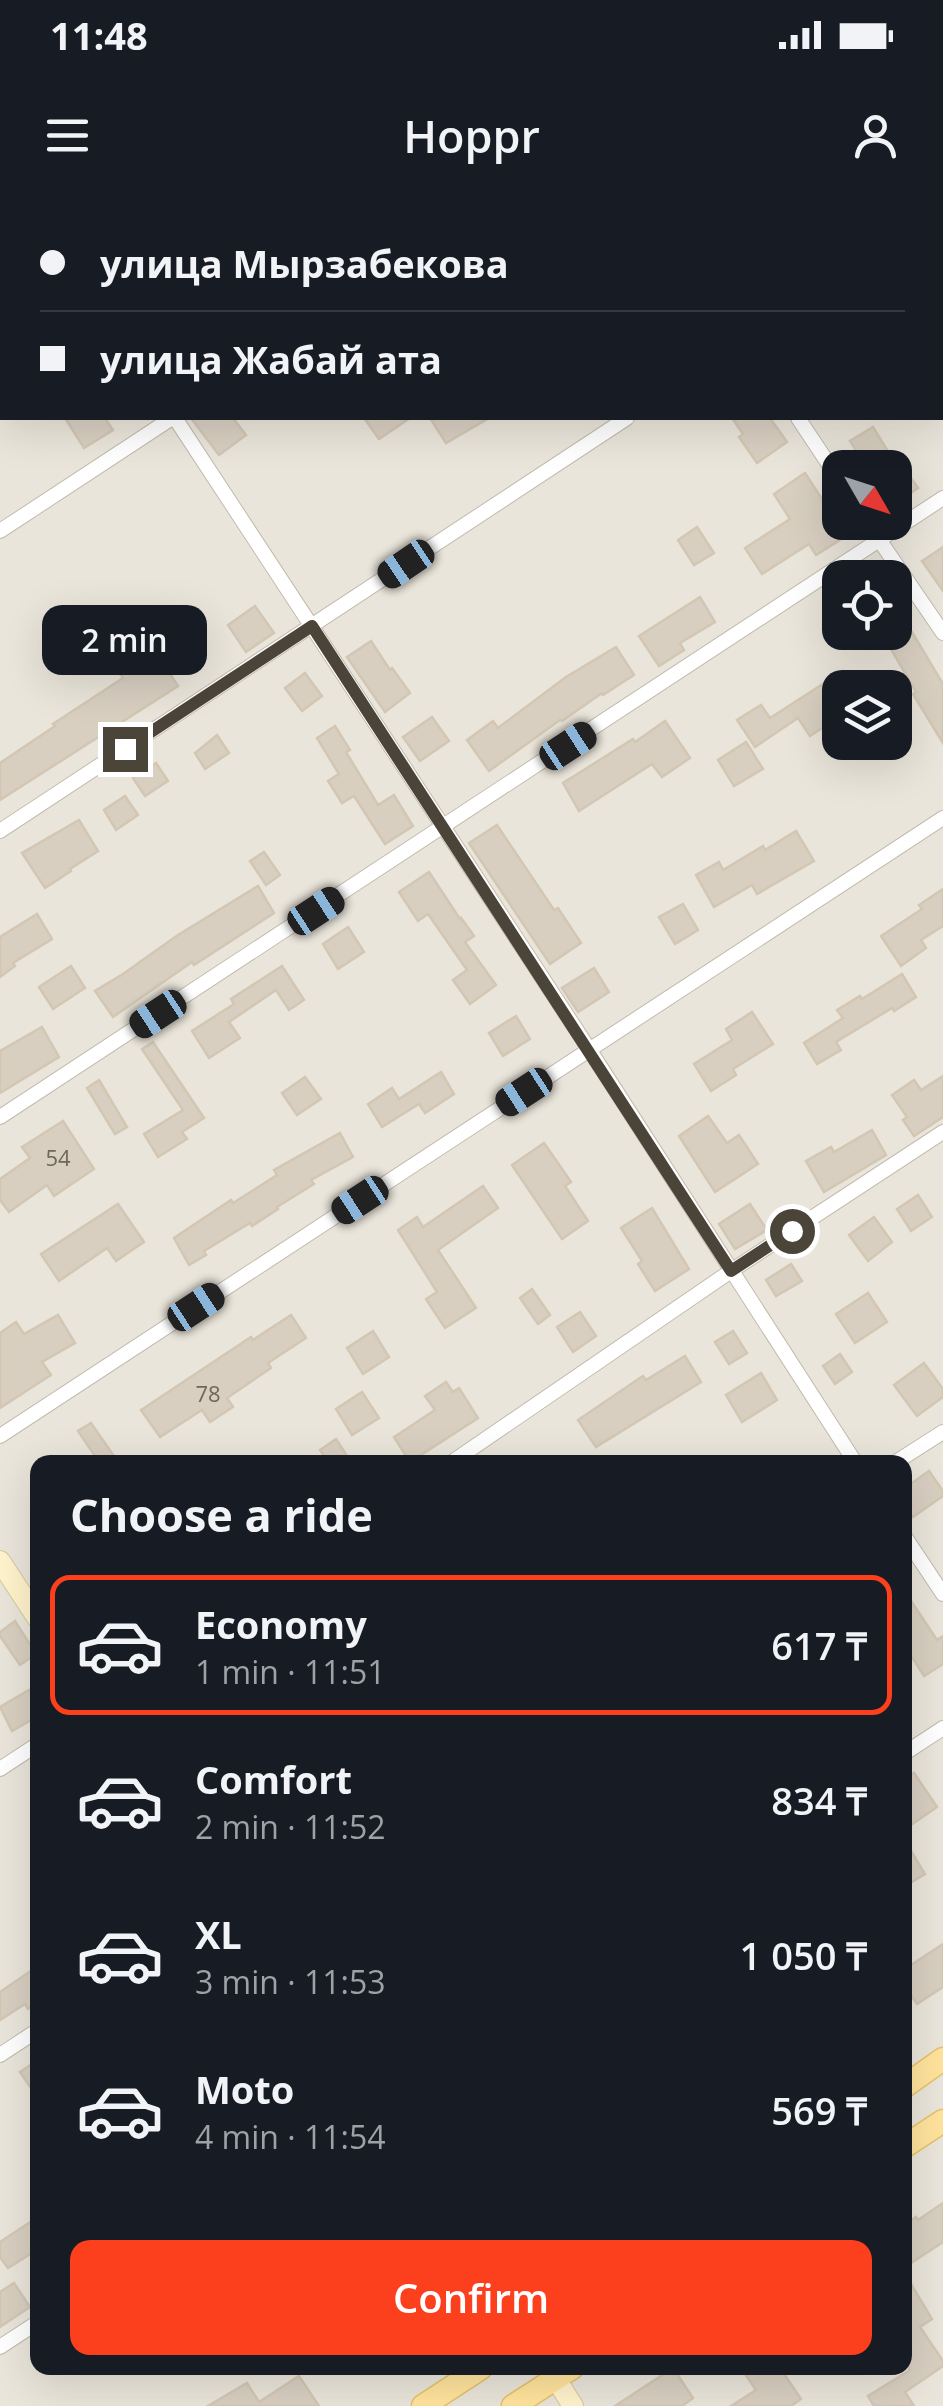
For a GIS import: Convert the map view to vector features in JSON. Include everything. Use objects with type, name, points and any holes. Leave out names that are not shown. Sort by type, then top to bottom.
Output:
[{"type":"main road","points":[[912,2081],[943,2058]]},
{"type":"main road","points":[[912,2141],[943,2121]]},
{"type":"main road","points":[[423,2406],[470,2375]]},
{"type":"main road","points":[[513,2406],[554,2375]]},
{"type":"street","points":[[0,531],[171,420]]},
{"type":"street","points":[[175,420],[850,1455]]},
{"type":"street","points":[[0,831],[624,420]]},
{"type":"street","points":[[799,420],[822,454]]},
{"type":"street","points":[[0,1117],[943,498]]},
{"type":"street","points":[[880,541],[943,633]]},
{"type":"street","points":[[0,1436],[943,818]]},
{"type":"street","points":[[462,1455],[943,1132]]},
{"type":"street","points":[[907,1455],[943,1432]]},
{"type":"street","points":[[912,1548],[943,1594]]},
{"type":"street","points":[[0,1560],[30,1607]]},
{"type":"street","points":[[912,1748],[943,1728]]},
{"type":"street","points":[[0,1769],[30,1749]]},
{"type":"street","points":[[0,2055],[30,2035]]},
{"type":"street","points":[[0,2347],[30,2327]]},
{"type":"street","points":[[561,2375],[573,2406]]},
{"type":"shaded area","points":[[0,420],[943,420],[943,2406],[0,2406]]},
{"type":"building","points":[[66,420],[106,420],[113,430],[84,448]]},
{"type":"building","points":[[193,420],[235,420],[246,435],[219,455]]},
{"type":"building","points":[[365,420],[407,420],[379,439]]},
{"type":"building","points":[[431,420],[486,420],[446,443]]},
{"type":"building","points":[[733,420],[771,420],[787,442],[757,463],[739,437],[743,434]]},
{"type":"building","points":[[873,427],[887,450],[856,450],[850,441]]},
{"type":"building","points":[[805,473],[822,499],[822,540],[840,540],[816,555],[809,544],[762,574],[745,548],[790,519],[774,494]]},
{"type":"building","points":[[697,527],[714,553],[694,565],[678,540]]},
{"type":"building","points":[[943,547],[943,591],[922,561]]},
{"type":"building","points":[[700,597],[715,622],[680,643],[684,650],[659,666],[639,636]]},
{"type":"building","points":[[255,606],[274,633],[246,652],[228,625]]},
{"type":"building","points":[[912,632],[943,684],[943,743],[913,694],[916,692],[912,670],[903,670],[892,650],[912,650]]},
{"type":"building","points":[[371,641],[410,693],[385,712],[347,657]]},
{"type":"building","points":[[616,647],[634,675],[560,720],[489,771],[467,740],[493,721],[498,728],[566,677]]},
{"type":"building","points":[[156,652],[178,686],[0,800],[0,763]]},
{"type":"building","points":[[305,673],[322,696],[302,711],[285,688]]},
{"type":"building","points":[[822,685],[822,728],[810,736],[798,718],[755,747],[737,720],[761,705],[770,718]]},
{"type":"building","points":[[432,717],[449,741],[420,761],[403,737]]},
{"type":"building","points":[[665,721],[690,758],[662,777],[652,764],[579,811],[563,783]]},
{"type":"building","points":[[335,726],[378,805],[394,795],[413,826],[385,844],[354,796],[342,803],[328,781],[339,774],[317,738]]},
{"type":"building","points":[[217,735],[229,753],[205,769],[195,753]]},
{"type":"building","points":[[746,742],[763,769],[734,786],[718,760]]},
{"type":"building","points":[[156,763],[168,781],[145,796],[133,778]]},
{"type":"building","points":[[125,796],[138,815],[116,830],[104,810]]},
{"type":"building","points":[[79,820],[98,851],[45,888],[22,853]]},
{"type":"building","points":[[497,825],[581,943],[550,964],[469,843]]},
{"type":"building","points":[[796,831],[814,861],[757,894],[752,885],[714,907],[696,875],[719,862],[723,870]]},
{"type":"building","points":[[264,852],[280,875],[266,885],[250,861]]},
{"type":"building","points":[[429,872],[474,936],[465,942],[496,985],[470,1004],[453,980],[467,970],[428,914],[418,921],[399,892]]},
{"type":"building","points":[[258,886],[274,913],[194,965],[192,962],[113,1017],[95,991]]},
{"type":"building","points":[[943,889],[943,926],[921,940],[926,948],[901,966],[881,936],[922,909],[919,905]]},
{"type":"building","points":[[683,904],[698,930],[675,944],[659,917]]},
{"type":"building","points":[[37,914],[52,939],[13,963],[15,966],[0,977],[0,937]]},
{"type":"building","points":[[348,927],[364,952],[338,969],[323,944]]},
{"type":"building","points":[[71,966],[85,988],[53,1009],[39,987]]},
{"type":"building","points":[[282,966],[304,1000],[289,1010],[276,990],[229,1022],[240,1038],[209,1058],[192,1031],[234,1004],[231,999]]},
{"type":"building","points":[[594,968],[609,992],[578,1012],[562,988]]},
{"type":"building","points":[[902,974],[916,997],[836,1042],[841,1050],[817,1064],[804,1043],[843,1018],[837,1010]]},
{"type":"building","points":[[752,1012],[773,1044],[733,1069],[736,1075],[711,1091],[694,1064],[732,1040],[726,1029]]},
{"type":"building","points":[[516,1016],[530,1039],[503,1056],[489,1033]]},
{"type":"building","points":[[42,1027],[59,1057],[0,1093],[0,1051]]},
{"type":"building","points":[[153,1042],[204,1118],[182,1132],[187,1139],[158,1157],[144,1134],[183,1110],[142,1049]]},
{"type":"building","points":[[441,1072],[454,1094],[425,1113],[419,1104],[382,1127],[368,1104],[392,1088],[399,1099]]},
{"type":"building","points":[[943,1076],[943,1117],[914,1136],[892,1095],[914,1080],[921,1090]]},
{"type":"building","points":[[305,1077],[321,1099],[297,1115],[282,1093]]},
{"type":"building","points":[[99,1080],[127,1127],[115,1134],[87,1088]]},
{"type":"building","points":[[708,1116],[727,1143],[739,1135],[758,1164],[715,1192],[679,1136]]},
{"type":"building","points":[[63,1121],[94,1169],[54,1196],[47,1185],[9,1212],[0,1200],[0,1179],[30,1158],[22,1147]]},
{"type":"building","points":[[872,1130],[886,1155],[824,1192],[806,1161],[831,1147],[834,1152]]},
{"type":"building","points":[[340,1133],[353,1157],[311,1180],[314,1184],[252,1226],[250,1223],[204,1251],[206,1255],[189,1265],[174,1238],[277,1175],[274,1170]]},
{"type":"building","points":[[544,1143],[571,1182],[565,1186],[588,1221],[562,1239],[512,1165]]},
{"type":"building","points":[[483,1186],[498,1208],[438,1250],[476,1308],[445,1328],[426,1299],[437,1292],[398,1230],[417,1217],[423,1227]]},
{"type":"building","points":[[918,1195],[932,1217],[911,1231],[897,1209]]},
{"type":"building","points":[[118,1204],[144,1242],[116,1261],[107,1248],[59,1281],[41,1254]]},
{"type":"building","points":[[750,1204],[767,1230],[735,1249],[719,1224]]},
{"type":"building","points":[[652,1208],[689,1269],[655,1291],[621,1228]]},
{"type":"building","points":[[874,1217],[892,1242],[868,1261],[849,1235]]},
{"type":"building","points":[[791,1264],[802,1281],[776,1296],[766,1280]]},
{"type":"building","points":[[532,1289],[550,1315],[538,1324],[520,1298]]},
{"type":"building","points":[[868,1293],[887,1322],[855,1343],[836,1314]]},
{"type":"building","points":[[580,1312],[596,1336],[573,1352],[557,1327]]},
{"type":"building","points":[[58,1315],[75,1343],[42,1362],[51,1375],[0,1408],[0,1333],[16,1322],[24,1334]]},
{"type":"building","points":[[291,1315],[306,1338],[268,1363],[271,1368],[227,1398],[233,1407],[210,1422],[202,1410],[160,1437],[141,1410]]},
{"type":"building","points":[[373,1331],[389,1357],[363,1374],[347,1348]]},
{"type":"building","points":[[733,1331],[747,1353],[729,1364],[715,1342]]},
{"type":"building","points":[[840,1354],[852,1372],[835,1384],[823,1366]]},
{"type":"building","points":[[685,1356],[701,1382],[596,1447],[578,1420],[643,1376],[646,1380]]},
{"type":"building","points":[[924,1363],[943,1389],[943,1397],[917,1416],[894,1385]]},
{"type":"building","points":[[761,1373],[777,1400],[742,1422],[726,1395]]},
{"type":"building","points":[[446,1382],[453,1392],[459,1388],[478,1418],[421,1455],[406,1455],[394,1437],[435,1410],[425,1396]]},
{"type":"building","points":[[362,1392],[379,1418],[352,1435],[336,1409]]},
{"type":"building","points":[[91,1423],[113,1455],[94,1455],[78,1431]]},
{"type":"building","points":[[336,1439],[346,1455],[323,1455],[320,1450]]},
{"type":"building","points":[[929,1471],[943,1491],[943,1496],[913,1517],[912,1516],[912,1483]]},
{"type":"building","points":[[912,1602],[937,1640],[943,1636],[943,1664],[924,1676],[912,1657]]},
{"type":"building","points":[[15,1621],[30,1645],[30,1658],[20,1665],[0,1632]]},
{"type":"building","points":[[30,1692],[30,1721],[12,1731],[0,1707]]},
{"type":"building","points":[[912,1774],[937,1807],[912,1824]]},
{"type":"building","points":[[912,1853],[925,1874],[912,1882]]},
{"type":"building","points":[[943,1944],[943,1987],[917,2004],[912,1996],[912,1964]]},
{"type":"building","points":[[30,1971],[28,2009],[25,2004],[0,2020],[0,1992]]},
{"type":"building","points":[[30,2065],[30,2086],[20,2072]]},
{"type":"building","points":[[943,2203],[943,2242],[912,2262],[912,2220],[918,2220]]},
{"type":"building","points":[[30,2222],[30,2254],[8,2268],[0,2257],[0,2242]]},
{"type":"building","points":[[14,2283],[30,2307],[0,2327],[0,2292]]},
{"type":"building","points":[[912,2286],[932,2319],[920,2327],[943,2366],[905,2392],[914,2406],[874,2406],[868,2396],[902,2375],[912,2375]]},
{"type":"building","points":[[662,2375],[678,2375],[693,2398],[682,2406],[615,2406]]},
{"type":"building","points":[[746,2375],[785,2375],[801,2399],[791,2406],[731,2406],[756,2390]]},
{"type":"building","points":[[299,2376],[319,2406],[208,2406],[247,2383],[259,2402]]},
{"type":"route","points":[[125,749],[312,626],[731,1271],[792,1231]]}]
